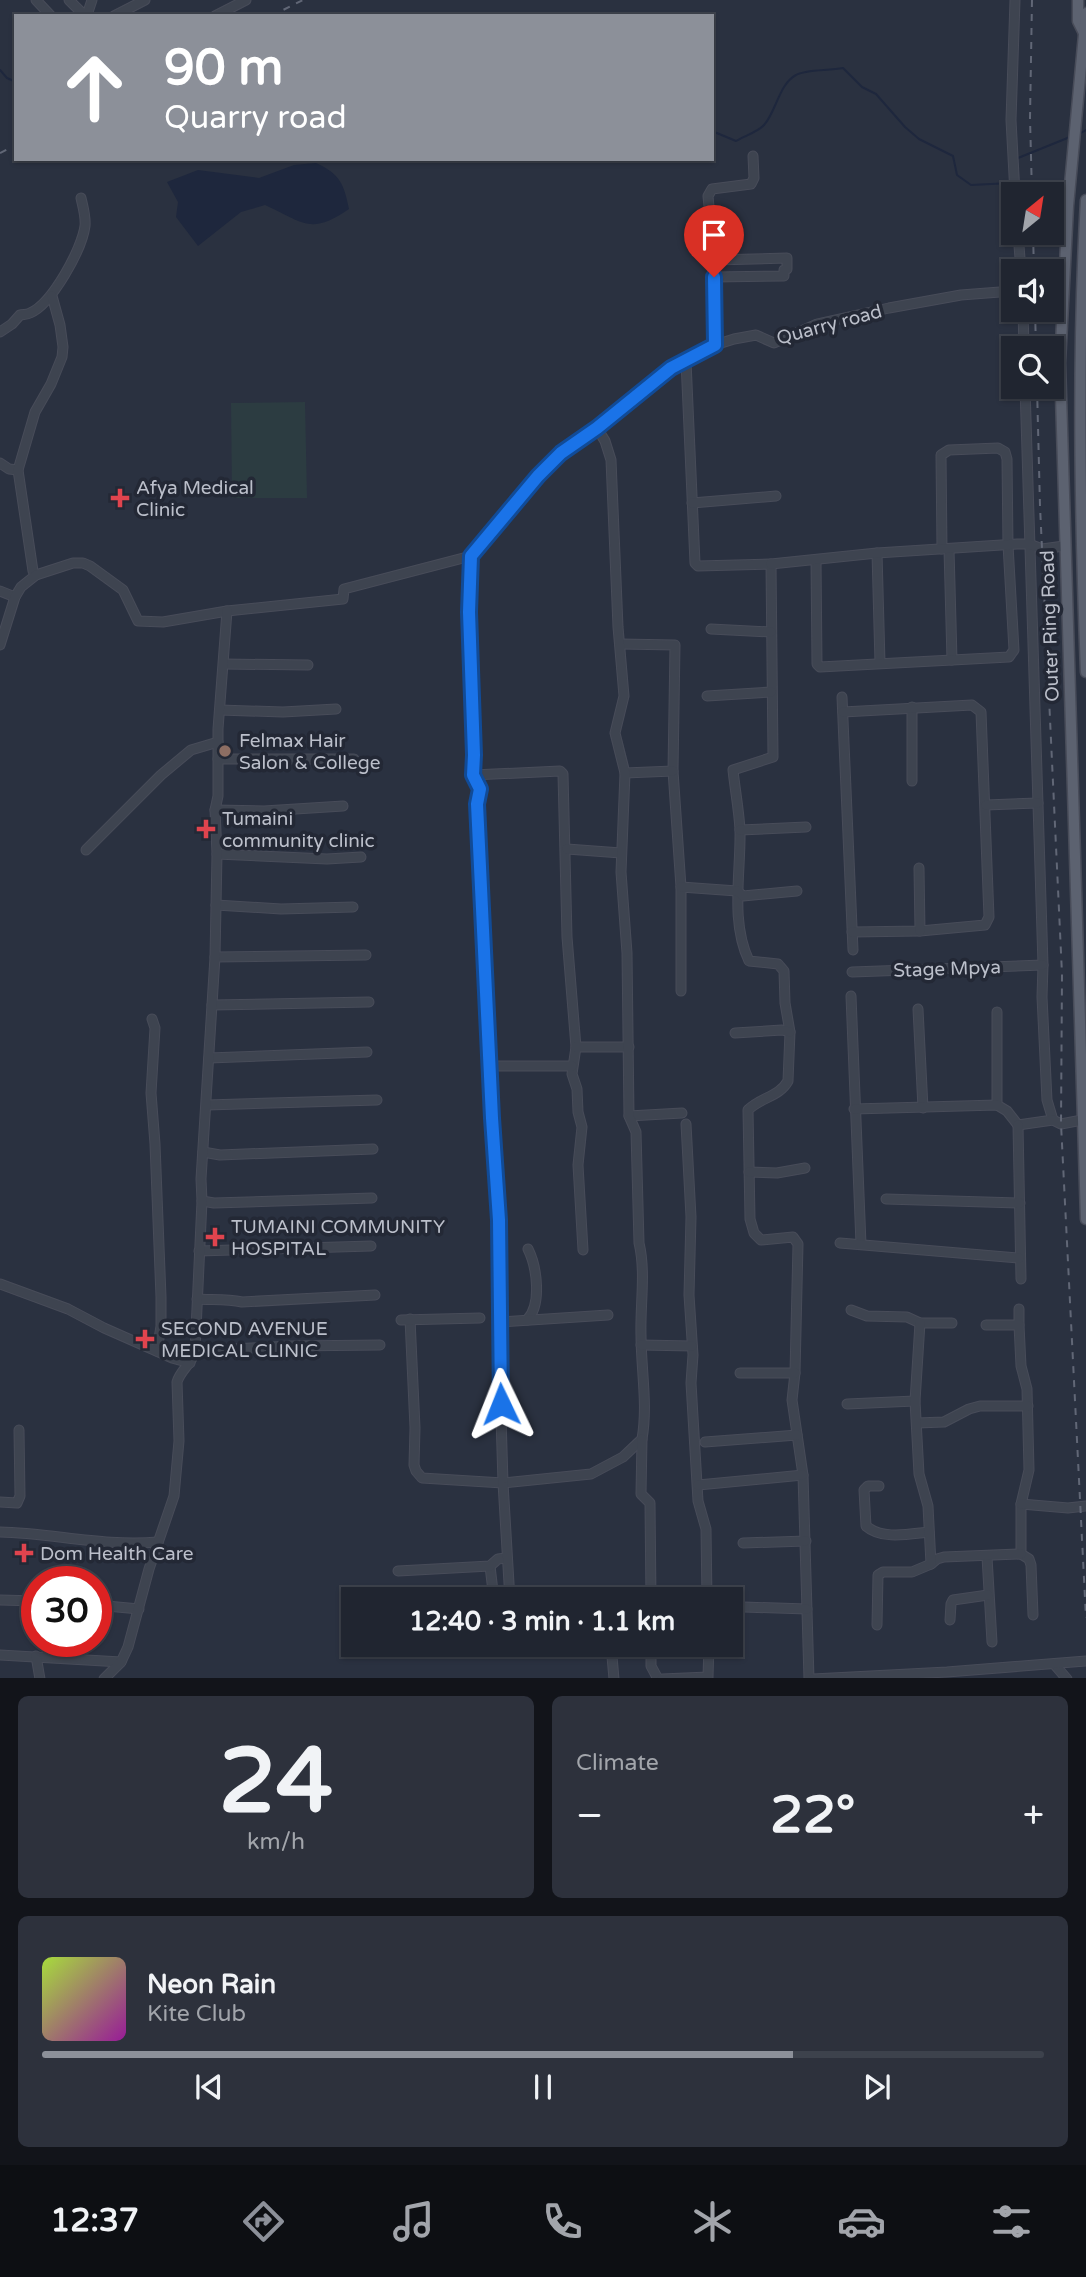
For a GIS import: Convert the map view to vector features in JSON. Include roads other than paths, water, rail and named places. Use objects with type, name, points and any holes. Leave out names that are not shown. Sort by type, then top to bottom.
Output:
[{"type":"main road","name":"Outer Ring Road","points":[[1078,0],[1078,21],[1084,33]]},
{"type":"main road","name":"Outer Ring Road","points":[[1086,13],[1072,155],[1060,363],[1086,1219]]},
{"type":"main road","name":"Outer Ring Road","points":[[1086,200],[1086,672]]},
{"type":"street","points":[[36,0],[49,14]]},
{"type":"street","points":[[69,0],[83,14]]},
{"type":"street","points":[[118,14],[145,0]]},
{"type":"street","points":[[219,14],[246,0]]},
{"type":"street","points":[[1014,0],[1011,120],[1014,182]]},
{"type":"street","points":[[715,345],[714,260],[708,196],[712,189],[751,184],[754,178],[752,156]]},
{"type":"street","points":[[0,332],[20,315],[29,314],[52,296],[68,268],[83,232],[85,222],[81,198]]},
{"type":"street","points":[[714,260],[787,258],[788,269],[784,270],[784,276],[714,277]]},
{"type":"street","name":"Quarry road","points":[[471,556],[538,476],[561,453],[597,428],[652,382],[715,345],[756,335],[774,343],[817,324],[940,298],[1001,292]]},
{"type":"street","points":[[36,575],[33,571],[18,470],[35,412],[62,357],[60,325],[52,296]]},
{"type":"street","points":[[685,361],[696,439],[692,503],[694,560],[698,566],[771,564],[877,553],[1008,545],[1028,544],[1042,549],[1064,546]]},
{"type":"street","points":[[1025,399],[1042,997],[1047,1100],[1053,1120]]},
{"type":"street","points":[[597,428],[605,441],[611,460],[624,696],[615,733],[625,773],[621,853],[629,1046],[629,1116],[636,1132],[639,1243],[642,1258],[644,1421],[641,1494],[650,1503],[651,1587]]},
{"type":"street","points":[[816,560],[818,666],[953,660],[1009,657],[1014,650],[1005,452],[998,448],[948,450],[940,459],[953,660]]},
{"type":"street","points":[[0,463],[9,469],[18,470]]},
{"type":"street","points":[[692,503],[776,496]]},
{"type":"street","points":[[877,553],[880,663]]},
{"type":"street","points":[[0,645],[15,597],[21,587],[36,575],[74,563],[83,563],[123,590],[138,621],[163,622],[227,611],[344,599],[344,589],[471,556],[469,612],[473,775],[480,789],[477,804],[499,1220],[503,1483],[509,1587]]},
{"type":"street","points":[[771,564],[773,757],[733,770],[740,830],[737,891],[746,958],[752,962],[778,964],[784,971],[785,1003],[790,1032],[786,1086],[776,1094],[760,1099],[748,1110],[750,1219],[754,1233],[761,1240],[793,1237],[798,1244],[792,1399],[803,1475],[811,1678],[947,1672],[1086,1661]]},
{"type":"street","points":[[0,591],[15,597]]},
{"type":"street","points":[[103,1678],[121,1662],[174,1496],[178,1467],[177,1382],[180,1372],[190,1363],[195,1351],[201,1179],[215,957],[215,810],[218,796],[218,742],[227,611]]},
{"type":"street","points":[[710,629],[771,632]]},
{"type":"street","points":[[621,644],[675,645],[673,771],[681,887],[681,991]]},
{"type":"street","points":[[224,664],[307,665]]},
{"type":"street","points":[[707,696],[771,692]]},
{"type":"street","points":[[842,697],[853,950]]},
{"type":"street","points":[[843,712],[912,707],[977,707],[981,712],[986,805],[987,922],[981,927],[852,932]]},
{"type":"street","points":[[912,707],[912,780]]},
{"type":"street","points":[[220,710],[283,712],[336,709]]},
{"type":"street","points":[[86,850],[152,784],[191,750],[218,742]]},
{"type":"street","points":[[218,759],[354,759]]},
{"type":"street","points":[[473,775],[561,771],[567,849],[564,858],[567,937],[576,1046],[572,1066],[582,1127],[578,1165],[583,1250]]},
{"type":"street","points":[[625,773],[673,771]]},
{"type":"street","points":[[986,805],[1038,803]]},
{"type":"street","points":[[215,810],[264,811],[343,806]]},
{"type":"street","points":[[740,830],[806,827]]},
{"type":"street","points":[[567,849],[621,853]]},
{"type":"street","points":[[217,854],[361,858]]},
{"type":"street","points":[[919,868],[920,931]]},
{"type":"street","points":[[681,887],[737,891],[743,896],[797,891]]},
{"type":"street","points":[[216,905],[281,909],[353,907]]},
{"type":"street","points":[[215,957],[366,955]]},
{"type":"street","name":"Stage Mpya","points":[[852,972],[1043,965]]},
{"type":"street","points":[[851,996],[861,1244]]},
{"type":"street","points":[[212,1005],[369,1002]]},
{"type":"street","points":[[918,1009],[923,1108]]},
{"type":"street","points":[[998,1012],[998,1105]]},
{"type":"street","points":[[152,1019],[155,1028],[151,1093],[161,1307],[161,1326],[156,1351]]},
{"type":"street","points":[[736,1033],[782,1030],[790,1032]]},
{"type":"street","points":[[576,1046],[629,1046]]},
{"type":"street","points":[[209,1058],[367,1052]]},
{"type":"street","points":[[491,1066],[572,1066]]},
{"type":"street","points":[[207,1105],[377,1100]]},
{"type":"street","points":[[854,1109],[998,1105],[1007,1111],[1018,1125],[1021,1279]]},
{"type":"street","points":[[629,1116],[682,1113]]},
{"type":"street","points":[[1018,1125],[1053,1120],[1061,1124],[1082,1120]]},
{"type":"street","points":[[686,1124],[691,1217],[691,1383],[698,1501],[706,1529],[707,1587]]},
{"type":"street","points":[[203,1152],[220,1155],[373,1149]]},
{"type":"street","points":[[749,1172],[777,1173],[805,1168]]},
{"type":"street","points":[[202,1201],[214,1203],[372,1198]]},
{"type":"street","points":[[886,1199],[1020,1203]]},
{"type":"street","points":[[840,1243],[1019,1258]]},
{"type":"street","points":[[199,1251],[371,1246]]},
{"type":"street","points":[[527,1320],[533,1314],[535,1306],[532,1257],[528,1249]]},
{"type":"street","points":[[0,1284],[190,1363]]},
{"type":"street","points":[[197,1298],[242,1302],[375,1295]]},
{"type":"street","points":[[1019,1309],[1021,1366],[1026,1380],[1028,1406],[1029,1470],[1021,1504],[1021,1554]]},
{"type":"street","points":[[851,1310],[867,1316],[907,1317],[920,1323],[952,1323]]},
{"type":"street","points":[[500,1322],[608,1315]]},
{"type":"street","points":[[480,1318],[406,1319],[416,1471],[422,1478],[503,1483],[591,1475],[623,1457],[642,1439]]},
{"type":"street","points":[[920,1323],[915,1401],[919,1475],[928,1506],[931,1564]]},
{"type":"street","points":[[986,1325],[1019,1325]]},
{"type":"street","points":[[195,1351],[380,1345]]},
{"type":"street","points":[[641,1345],[692,1346]]},
{"type":"street","points":[[740,1373],[795,1373]]},
{"type":"street","points":[[847,1404],[915,1401]]},
{"type":"street","points":[[917,1423],[944,1422],[980,1406],[1028,1406]]},
{"type":"street","points":[[0,1502],[16,1503],[20,1496],[19,1430]]},
{"type":"street","points":[[705,1442],[797,1435]]},
{"type":"street","points":[[698,1485],[803,1475]]},
{"type":"street","points":[[879,1486],[868,1486],[864,1490],[866,1526],[870,1530],[887,1535],[929,1532]]},
{"type":"street","points":[[1021,1504],[1068,1508],[1086,1506]]},
{"type":"street","points":[[0,1532],[107,1541],[158,1542]]},
{"type":"street","points":[[743,1543],[806,1541]]},
{"type":"street","points":[[877,1625],[878,1575],[883,1572],[912,1572],[944,1557],[1021,1554],[1029,1559],[1033,1615]]},
{"type":"street","points":[[987,1556],[992,1642]]},
{"type":"street","points":[[398,1571],[490,1566],[498,1559],[506,1558]]},
{"type":"street","points":[[490,1566],[492,1587]]},
{"type":"street","points":[[950,1620],[953,1600],[988,1595]]},
{"type":"street","points":[[0,1600],[21,1601]]},
{"type":"street","points":[[112,1606],[139,1609]]},
{"type":"street","points":[[744,1607],[807,1609]]},
{"type":"street","points":[[0,1655],[21,1656]]},
{"type":"street","points":[[36,1657],[40,1678]]},
{"type":"street","points":[[50,1657],[121,1662]]},
{"type":"street","points":[[612,1657],[614,1678]]},
{"type":"street","points":[[651,1657],[651,1666],[660,1678],[708,1677],[709,1657]]},
{"type":"street","points":[[1054,1664],[1067,1678]]},
{"type":"water","points":[[316,163],[331,171],[340,181],[349,209],[325,222],[307,224],[265,205],[241,212],[198,246],[176,217],[178,202],[167,182],[198,170],[259,178],[294,165]]},
{"type":"waterway","points":[[714,132],[736,141],[755,132],[772,113],[790,79],[806,72],[843,68],[862,87],[876,94],[919,139],[953,156],[957,175],[971,185],[1001,184]]},
{"type":"waterway","points":[[0,70],[14,81]]},
{"type":"waterway","points":[[1079,134],[1086,130]]},
{"type":"waterway","points":[[1018,158],[1070,137]]},
{"type":"railway","points":[[275,14],[303,0]]},
{"type":"railway","points":[[1032,0],[1032,182]]},
{"type":"railway","points":[[0,153],[14,146]]},
{"type":"railway","points":[[1033,245],[1034,259]]},
{"type":"railway","points":[[1035,322],[1036,336]]},
{"type":"railway","points":[[1037,399],[1062,974],[1061,1124],[1086,1618]]},
{"type":"place","name":"Afya Medical Clinic","points":[[120,498]]},
{"type":"place","name":"Felmax Hair Salon & College","points":[[225,751]]},
{"type":"place","name":"Tumaini community clinic","points":[[206,829]]},
{"type":"place","name":"TUMAINI COMMUNITY HOSPITAL","points":[[215,1237]]},
{"type":"place","name":"SECOND AVENUE MEDICAL CLINIC","points":[[145,1339]]},
{"type":"place","name":"Dom Health Care","points":[[24,1553]]}]
